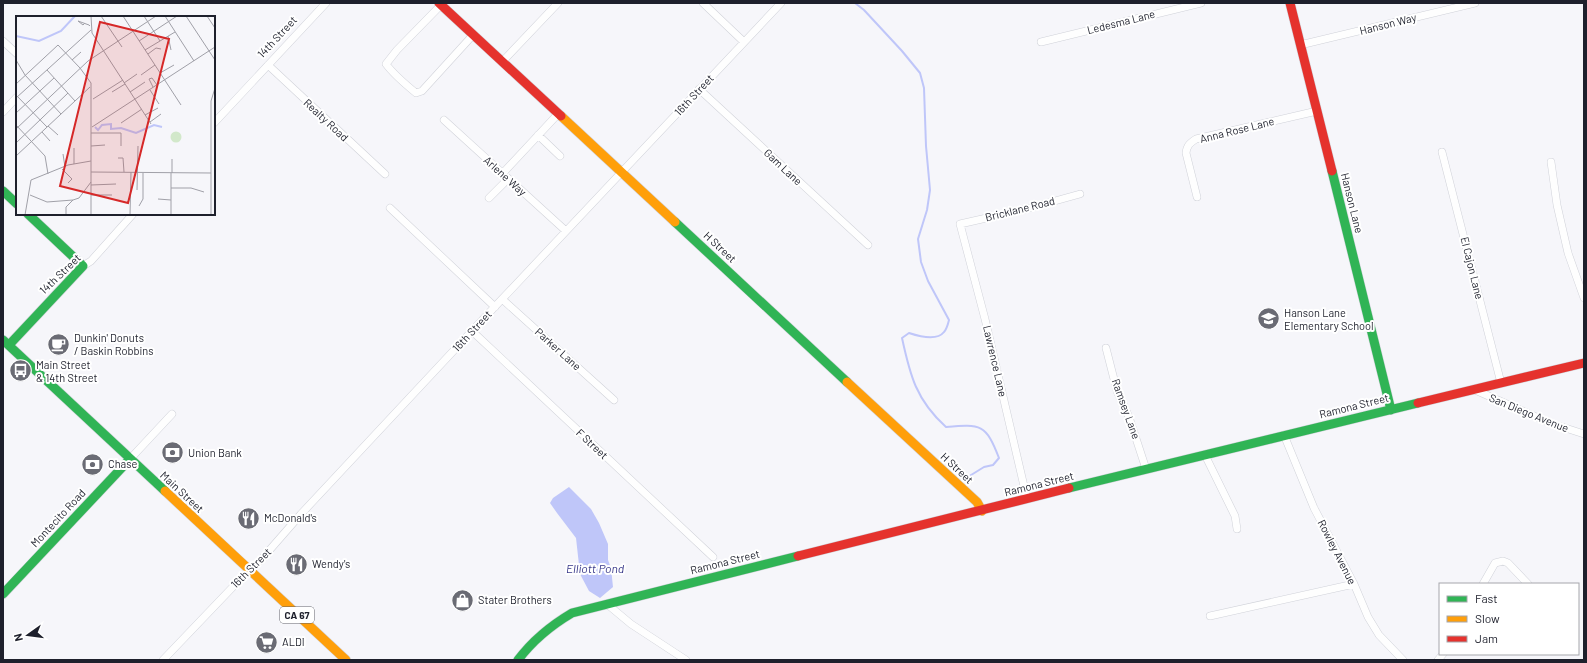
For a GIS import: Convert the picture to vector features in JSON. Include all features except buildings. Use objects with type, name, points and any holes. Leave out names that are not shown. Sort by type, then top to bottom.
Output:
[{"type":"main road","name":"Hanson Lane","points":[[1290,3],[1390,410]]},
{"type":"main road","name":"H Street","points":[[440,4],[977,502],[982,511]]},
{"type":"main road","points":[[3,191],[16,203]]},
{"type":"main road","points":[[29,215],[83,266]]},
{"type":"main road","name":"14th Street","points":[[5,345],[83,266]]},
{"type":"main road","name":"Main Street","points":[[5,345],[346,660]]},
{"type":"main road","name":"Ramona Street","points":[[518,660],[528,645],[552,624],[572,613],[1146,469],[1584,363]]},
{"type":"main road","name":"Montecito Road","points":[[3,594],[130,459]]},
{"type":"street","name":"14th Street","points":[[215,122],[326,3]]},
{"type":"street","points":[[502,62],[558,3]]},
{"type":"street","points":[[703,3],[744,42]]},
{"type":"street","name":"16th Street","points":[[163,660],[249,570],[260,561],[301,514],[781,3]]},
{"type":"street","name":"Ledesma Lane","points":[[1041,42],[1201,3]]},
{"type":"street","name":"Hanson Way","points":[[1300,45],[1475,3]]},
{"type":"street","points":[[440,4],[386,64],[391,71],[416,93],[422,90],[473,34]]},
{"type":"street","points":[[3,41],[16,53]]},
{"type":"street","name":"Realty Road","points":[[268,65],[385,174]]},
{"type":"street","name":"Gam Lane","points":[[699,89],[868,245]]},
{"type":"street","points":[[3,112],[16,98]]},
{"type":"street","name":"Anna Rose Lane","points":[[1197,197],[1186,153],[1189,144],[1196,139],[1317,111]]},
{"type":"street","points":[[489,198],[538,135],[558,114]]},
{"type":"street","name":"Arlene Way","points":[[444,120],[566,231]]},
{"type":"street","points":[[538,135],[560,156]]},
{"type":"street","name":"El Cajon Lane","points":[[1442,152],[1501,383]]},
{"type":"street","points":[[1551,162],[1557,205],[1568,252],[1584,298]]},
{"type":"street","name":"Bricklane Road","points":[[960,224],[1026,209],[1080,194]]},
{"type":"street","points":[[390,208],[495,307]]},
{"type":"street","name":"14th Street","points":[[83,266],[90,261],[132,215]]},
{"type":"street","name":"Lawrence Lane","points":[[960,224],[985,319],[1027,499]]},
{"type":"street","name":"Parker Lane","points":[[502,299],[614,400]]},
{"type":"street","name":"F Street","points":[[472,331],[713,556]]},
{"type":"street","name":"Ramsey Lane","points":[[1106,348],[1117,391],[1129,417],[1146,469]]},
{"type":"street","name":"San Diego Avenue","points":[[1475,390],[1550,423],[1584,434]]},
{"type":"street","points":[[130,459],[172,414]]},
{"type":"street","name":"Rowley Avenue","points":[[1284,435],[1314,508],[1354,584],[1368,617],[1399,659]]},
{"type":"street","points":[[1205,455],[1235,516],[1238,529]]},
{"type":"street","points":[[1483,583],[1495,563],[1503,561],[1508,563],[1527,583]]},
{"type":"street","points":[[1210,616],[1354,584]]},
{"type":"street","points":[[607,604],[631,624],[686,660]]},
{"type":"water","name":"Elliott Pond","points":[[569,487],[591,509],[608,544],[608,560],[611,568],[613,587],[600,598],[589,591],[580,574],[576,538],[550,503],[553,498]]},
{"type":"waterway","points":[[855,3],[864,10],[920,73],[924,88],[926,146],[930,190],[927,210],[918,239],[921,262],[928,281],[949,320],[945,331],[941,335],[927,337],[909,333],[902,338],[908,364],[916,386],[921,397],[936,417],[946,427],[967,426],[975,427],[986,432],[999,458],[993,465],[984,467],[963,480]]},
{"type":"traffic: fast","points":[[1332,171],[1391,410]]},
{"type":"traffic: fast","points":[[3,191],[16,203]]},
{"type":"traffic: fast","points":[[9,345],[83,266],[29,215]]},
{"type":"traffic: fast","points":[[675,222],[847,382]]},
{"type":"traffic: fast","points":[[3,340],[165,491]]},
{"type":"traffic: fast","points":[[1069,488],[1418,403]]},
{"type":"traffic: fast","points":[[3,594],[130,459]]},
{"type":"traffic: fast","points":[[518,660],[542,634],[572,613],[798,556]]},
{"type":"traffic: slow","points":[[561,116],[675,222]]},
{"type":"traffic: slow","points":[[847,382],[977,502],[982,511]]},
{"type":"traffic: slow","points":[[165,491],[346,660]]},
{"type":"traffic: jam","points":[[439,3],[561,116]]},
{"type":"traffic: jam","points":[[1290,3],[1332,171]]},
{"type":"traffic: jam","points":[[1418,403],[1584,363]]},
{"type":"traffic: jam","points":[[798,556],[1069,488]]},
{"type":"place","name":"Hanson Lane Elementary School","points":[[1268,319]]},
{"type":"place","name":"Dunkin' Donuts / Baskin Robbins","points":[[59,344]]},
{"type":"place","name":"Main Street & 14th Street","points":[[20,371]]},
{"type":"place","name":"Union Bank","points":[[173,453]]},
{"type":"place","name":"Chase","points":[[92,464]]},
{"type":"place","name":"McDonald's","points":[[249,518]]},
{"type":"place","name":"Wendy's","points":[[297,564]]},
{"type":"place","name":"Stater Brothers","points":[[462,600]]},
{"type":"place","name":"ALDI","points":[[267,642]]}]
